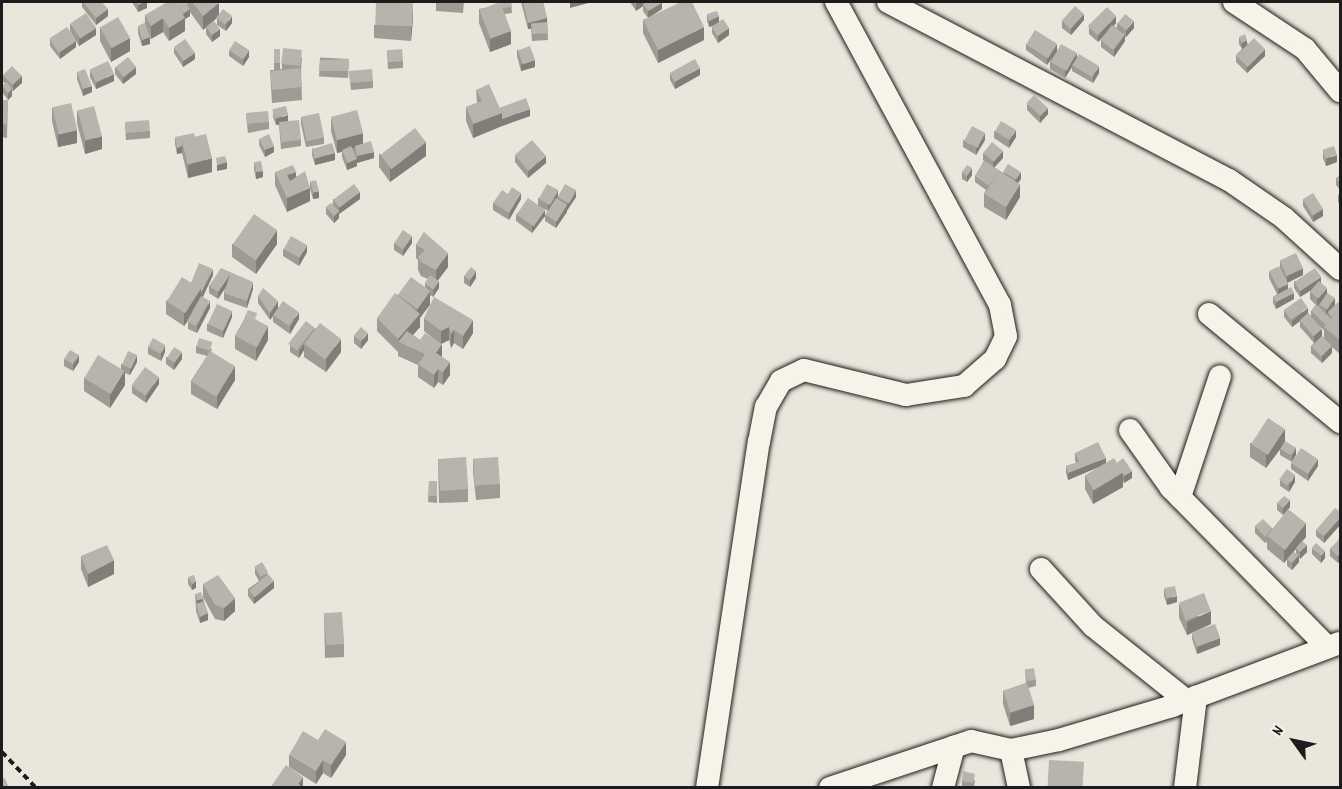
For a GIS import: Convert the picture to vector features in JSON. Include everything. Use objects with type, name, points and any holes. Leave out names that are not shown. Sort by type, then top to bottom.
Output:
[{"type":"street","points":[[707,788],[759,442],[766,407],[781,381],[804,370],[906,395],[964,386],[995,359],[1006,336],[1000,305],[836,2]]},
{"type":"street","points":[[888,2],[1229,180],[1284,218],[1341,269]]},
{"type":"street","points":[[1234,2],[1305,49],[1341,91]]},
{"type":"street","points":[[1209,314],[1341,422]]},
{"type":"street","points":[[1180,498],[1220,376]]},
{"type":"street","points":[[830,788],[971,741],[1011,750],[1191,699],[1334,645],[1180,498],[1130,430]]},
{"type":"street","points":[[1041,569],[1092,626],[1191,699]]},
{"type":"street","points":[[1185,788],[1191,699]]},
{"type":"street","points":[[943,788],[954,746]]},
{"type":"street","points":[[1011,750],[1019,788]]},
{"type":"path","points":[[2,752],[36,788]]},
{"type":"building","points":[[83,2],[102,2],[108,9],[96,18]]},
{"type":"building","points":[[167,2],[176,2],[185,18],[169,28],[163,18],[151,26],[145,15]]},
{"type":"building","points":[[176,2],[185,2],[190,9],[183,14]]},
{"type":"building","points":[[192,2],[218,2],[219,3],[203,16]]},
{"type":"building","points":[[376,2],[413,3],[412,26],[375,25]]},
{"type":"building","points":[[500,2],[511,31],[491,39],[479,10]]},
{"type":"building","points":[[501,2],[511,2],[512,7],[502,8]]},
{"type":"building","points":[[523,2],[543,2],[547,18],[528,23]]},
{"type":"building","points":[[681,2],[692,2],[704,27],[658,50],[643,20]]},
{"type":"building","points":[[662,3],[648,11],[643,4]]},
{"type":"building","points":[[1075,6],[1084,14],[1071,29],[1062,21]]},
{"type":"building","points":[[1107,7],[1116,16],[1097,35],[1088,26]]},
{"type":"building","points":[[223,9],[232,16],[225,24],[216,18]]},
{"type":"building","points":[[717,11],[719,16],[709,21],[707,14]]},
{"type":"building","points":[[86,13],[96,28],[80,39],[70,24]]},
{"type":"building","points":[[1125,14],[1134,21],[1126,30],[1118,23]]},
{"type":"building","points":[[118,17],[130,38],[112,48],[100,28]]},
{"type":"building","points":[[723,19],[729,28],[718,36],[711,27]]},
{"type":"building","points":[[214,21],[220,29],[212,35],[206,27]]},
{"type":"building","points":[[547,22],[548,33],[532,34],[531,23]]},
{"type":"building","points":[[145,23],[150,37],[142,40],[138,26]]},
{"type":"building","points":[[1112,25],[1125,35],[1113,50],[1100,40]]},
{"type":"building","points":[[67,27],[76,41],[59,53],[49,38]]},
{"type":"building","points":[[1035,30],[1057,44],[1048,58],[1026,44]]},
{"type":"building","points":[[1245,34],[1247,40],[1242,43],[1239,37]]},
{"type":"building","points":[[1254,38],[1265,49],[1248,67],[1236,56]]},
{"type":"building","points":[[185,39],[195,53],[184,61],[174,47]]},
{"type":"building","points":[[235,41],[249,50],[243,59],[229,50]]},
{"type":"building","points":[[1061,44],[1077,53],[1067,71],[1051,62]]},
{"type":"building","points":[[530,46],[535,60],[523,65],[518,50]]},
{"type":"building","points":[[283,48],[302,50],[300,66],[281,64]]},
{"type":"building","points":[[274,49],[280,49],[280,63],[274,63]]},
{"type":"building","points":[[402,49],[403,61],[388,62],[387,50]]},
{"type":"building","points":[[1079,54],[1099,66],[1092,77],[1072,65]]},
{"type":"building","points":[[128,57],[136,67],[124,77],[116,67]]},
{"type":"building","points":[[349,59],[348,71],[319,71],[320,60]]},
{"type":"building","points":[[695,59],[700,68],[674,82],[670,73]]},
{"type":"building","points":[[108,61],[114,74],[96,82],[90,69]]},
{"type":"building","points":[[12,66],[22,76],[13,85],[3,75]]},
{"type":"building","points":[[300,68],[302,87],[272,90],[270,71]]},
{"type":"building","points":[[85,69],[92,86],[83,89],[77,72]]},
{"type":"building","points":[[372,69],[373,81],[350,83],[349,71]]},
{"type":"building","points":[[7,82],[12,89],[8,93],[2,86]]},
{"type":"building","points":[[489,84],[502,113],[473,124],[466,107],[482,101],[476,90]]},
{"type":"building","points":[[1034,95],[1048,108],[1040,116],[1026,103]]},
{"type":"building","points":[[526,98],[530,109],[502,119],[499,108]]},
{"type":"building","points":[[2,100],[8,100],[7,124],[2,124]]},
{"type":"building","points":[[71,103],[77,130],[59,135],[52,107]]},
{"type":"building","points":[[94,106],[102,136],[86,140],[78,110]]},
{"type":"building","points":[[286,106],[288,115],[274,118],[272,109]]},
{"type":"building","points":[[357,110],[363,133],[337,140],[331,117]]},
{"type":"building","points":[[268,111],[269,122],[247,124],[246,113]]},
{"type":"building","points":[[319,113],[324,137],[307,141],[301,117]]},
{"type":"building","points":[[149,120],[150,131],[126,133],[125,122]]},
{"type":"building","points":[[299,120],[301,140],[281,142],[279,122]]},
{"type":"building","points":[[1001,121],[1016,130],[1009,140],[995,131]]},
{"type":"building","points":[[972,126],[985,133],[977,148],[964,141]]},
{"type":"building","points":[[415,128],[426,142],[391,169],[380,155]]},
{"type":"building","points":[[194,133],[195,137],[182,141],[182,146],[177,148],[175,137]]},
{"type":"building","points":[[206,134],[212,158],[188,164],[182,140]]},
{"type":"building","points":[[269,134],[274,146],[265,150],[259,139]]},
{"type":"building","points":[[532,140],[546,156],[528,171],[515,155]]},
{"type":"building","points":[[371,141],[374,152],[357,156],[355,146]]},
{"type":"building","points":[[992,142],[1003,151],[994,162],[983,153]]},
{"type":"building","points":[[332,143],[335,153],[315,159],[312,149]]},
{"type":"building","points":[[351,146],[357,159],[348,163],[342,150]]},
{"type":"building","points":[[1334,146],[1337,155],[1325,158],[1323,150]]},
{"type":"building","points":[[225,156],[227,162],[217,165],[216,158]]},
{"type":"building","points":[[261,161],[263,171],[256,172],[254,162]]},
{"type":"building","points":[[985,161],[1001,172],[999,171],[989,186],[975,176]]},
{"type":"building","points":[[1008,164],[1021,172],[1016,180],[1003,172]]},
{"type":"building","points":[[293,165],[296,172],[287,175],[290,181],[305,171],[310,188],[287,198],[275,172]]},
{"type":"building","points":[[967,165],[972,168],[967,176],[962,172]]},
{"type":"building","points":[[999,171],[1020,184],[1006,207],[985,194]]},
{"type":"building","points":[[316,180],[319,191],[313,192],[310,182]]},
{"type":"building","points":[[354,184],[360,192],[339,208],[333,200]]},
{"type":"building","points":[[547,184],[558,190],[550,205],[539,199]]},
{"type":"building","points":[[565,184],[576,190],[569,203],[558,197]]},
{"type":"building","points":[[512,187],[521,193],[509,213],[493,203],[502,190],[508,194]]},
{"type":"building","points":[[1313,193],[1323,209],[1313,215],[1303,199]]},
{"type":"building","points":[[528,198],[545,210],[534,226],[517,214]]},
{"type":"building","points":[[556,198],[567,205],[556,222],[545,215]]},
{"type":"building","points":[[331,203],[339,211],[334,216],[326,207]]},
{"type":"building","points":[[254,214],[277,230],[256,260],[233,244]]},
{"type":"building","points":[[403,230],[412,236],[403,249],[394,243]]},
{"type":"building","points":[[424,232],[448,253],[436,270],[421,262],[418,257],[425,250],[416,245]]},
{"type":"building","points":[[291,236],[307,245],[299,258],[284,249]]},
{"type":"building","points":[[1296,253],[1303,268],[1287,276],[1280,261]]},
{"type":"building","points":[[199,263],[213,269],[201,293],[201,289],[191,283]]},
{"type":"building","points":[[1279,266],[1288,284],[1278,289],[1269,271]]},
{"type":"building","points":[[471,267],[476,271],[470,280],[464,276]]},
{"type":"building","points":[[221,268],[253,282],[247,301],[224,293],[230,274],[218,292],[209,286]]},
{"type":"building","points":[[1315,268],[1321,277],[1300,291],[1294,282]]},
{"type":"building","points":[[430,275],[439,281],[434,289],[424,283]]},
{"type":"building","points":[[182,277],[201,289],[185,313],[167,302]]},
{"type":"building","points":[[411,277],[430,291],[417,309],[398,295]]},
{"type":"building","points":[[1319,281],[1327,288],[1318,299],[1310,292]]},
{"type":"building","points":[[1291,287],[1294,293],[1276,302],[1273,297]]},
{"type":"building","points":[[263,288],[278,301],[270,313],[258,296]]},
{"type":"building","points":[[395,293],[420,314],[398,339],[377,318]]},
{"type":"building","points":[[1327,293],[1335,298],[1327,310],[1320,305]]},
{"type":"building","points":[[201,296],[210,301],[196,326],[187,321]]},
{"type":"building","points":[[434,297],[473,320],[463,336],[454,330],[451,334],[449,327],[441,331],[424,318]]},
{"type":"building","points":[[1301,298],[1308,308],[1291,320],[1284,310]]},
{"type":"building","points":[[283,301],[299,312],[289,326],[273,315]]},
{"type":"building","points":[[1338,302],[1341,307],[1332,317],[1328,312]]},
{"type":"building","points":[[217,304],[232,311],[223,331],[208,324]]},
{"type":"building","points":[[1317,305],[1331,319],[1325,325],[1311,311]]},
{"type":"building","points":[[1341,307],[1341,341],[1324,327]]},
{"type":"building","points":[[248,310],[257,313],[255,319],[245,316]]},
{"type":"building","points":[[1308,313],[1322,329],[1313,336],[1300,320]]},
{"type":"building","points":[[247,315],[268,326],[257,347],[236,336]]},
{"type":"building","points":[[306,321],[315,328],[297,351],[288,344]]},
{"type":"building","points":[[320,323],[341,339],[325,359],[304,344]]},
{"type":"building","points":[[361,327],[368,333],[361,341],[354,335]]},
{"type":"building","points":[[407,331],[420,340],[425,333],[442,344],[436,353],[450,362],[443,372],[438,369],[434,375],[418,364],[425,354],[398,342]]},
{"type":"building","points":[[1322,336],[1332,346],[1321,357],[1311,347]]},
{"type":"building","points":[[153,338],[165,345],[160,354],[148,347]]},
{"type":"building","points":[[199,338],[212,342],[210,351],[196,347]]},
{"type":"building","points":[[174,347],[182,352],[175,363],[167,358]]},
{"type":"building","points":[[70,350],[79,355],[73,364],[64,359]]},
{"type":"building","points":[[128,351],[137,355],[131,369],[122,365]]},
{"type":"building","points":[[210,351],[235,366],[216,397],[191,382]]},
{"type":"building","points":[[98,355],[125,371],[111,394],[84,378]]},
{"type":"building","points":[[145,367],[159,377],[145,396],[131,386]]},
{"type":"building","points":[[1268,418],[1285,429],[1268,455],[1251,444]]},
{"type":"building","points":[[1285,441],[1296,448],[1291,456],[1280,449]]},
{"type":"building","points":[[1098,442],[1106,458],[1068,473],[1066,466],[1079,462],[1075,453]]},
{"type":"building","points":[[1301,448],[1318,459],[1308,474],[1291,463]]},
{"type":"building","points":[[466,457],[468,489],[440,491],[438,459]]},
{"type":"building","points":[[498,457],[500,484],[475,486],[473,459]]},
{"type":"building","points":[[1114,458],[1123,473],[1094,490],[1085,476]]},
{"type":"building","points":[[1123,458],[1132,471],[1124,476],[1117,463]]},
{"type":"building","points":[[1287,469],[1295,475],[1287,485],[1279,479]]},
{"type":"building","points":[[429,481],[437,481],[437,496],[429,496]]},
{"type":"building","points":[[1284,496],[1290,500],[1283,508],[1277,503]]},
{"type":"building","points":[[1335,508],[1341,512],[1341,517],[1324,536],[1316,530]]},
{"type":"building","points":[[1288,509],[1306,523],[1285,550],[1267,536]]},
{"type":"building","points":[[1263,519],[1272,528],[1265,537],[1255,526]]},
{"type":"building","points":[[1340,538],[1341,554],[1338,556],[1330,549]]},
{"type":"building","points":[[1302,541],[1307,545],[1300,552],[1296,548]]},
{"type":"building","points":[[1316,543],[1325,551],[1321,555],[1312,547]]},
{"type":"building","points":[[107,545],[114,560],[88,574],[81,556]]},
{"type":"building","points":[[1294,552],[1299,555],[1292,563],[1287,559]]},
{"type":"building","points":[[262,562],[268,572],[260,577],[254,567]]},
{"type":"building","points":[[268,574],[274,581],[255,597],[249,590]]},
{"type":"building","points":[[194,575],[196,581],[192,584],[188,577]]},
{"type":"building","points":[[218,575],[235,598],[224,608],[215,605],[203,584]]},
{"type":"building","points":[[1175,586],[1177,596],[1166,598],[1164,588]]},
{"type":"building","points":[[201,592],[203,599],[197,600],[195,594]]},
{"type":"building","points":[[1204,593],[1211,611],[1186,620],[1179,603]]},
{"type":"building","points":[[204,601],[208,613],[200,617],[196,604]]},
{"type":"building","points":[[342,612],[344,644],[326,645],[324,613]]},
{"type":"building","points":[[1215,624],[1220,638],[1197,647],[1192,633]]},
{"type":"building","points":[[1034,668],[1036,680],[1027,681],[1025,669]]},
{"type":"building","points":[[1027,683],[1034,705],[1010,713],[1003,691]]},
{"type":"building","points":[[325,729],[346,742],[331,765],[323,760],[316,771],[289,755],[303,731],[318,740]]},
{"type":"building","points":[[1049,760],[1084,762],[1083,788],[1048,787]]},
{"type":"building","points":[[286,765],[303,777],[298,784],[303,788],[270,788]]},
{"type":"building","points":[[963,771],[975,774],[973,783],[962,781]]},
{"type":"building","points":[[5,778],[9,788],[2,788],[2,779]]}]
